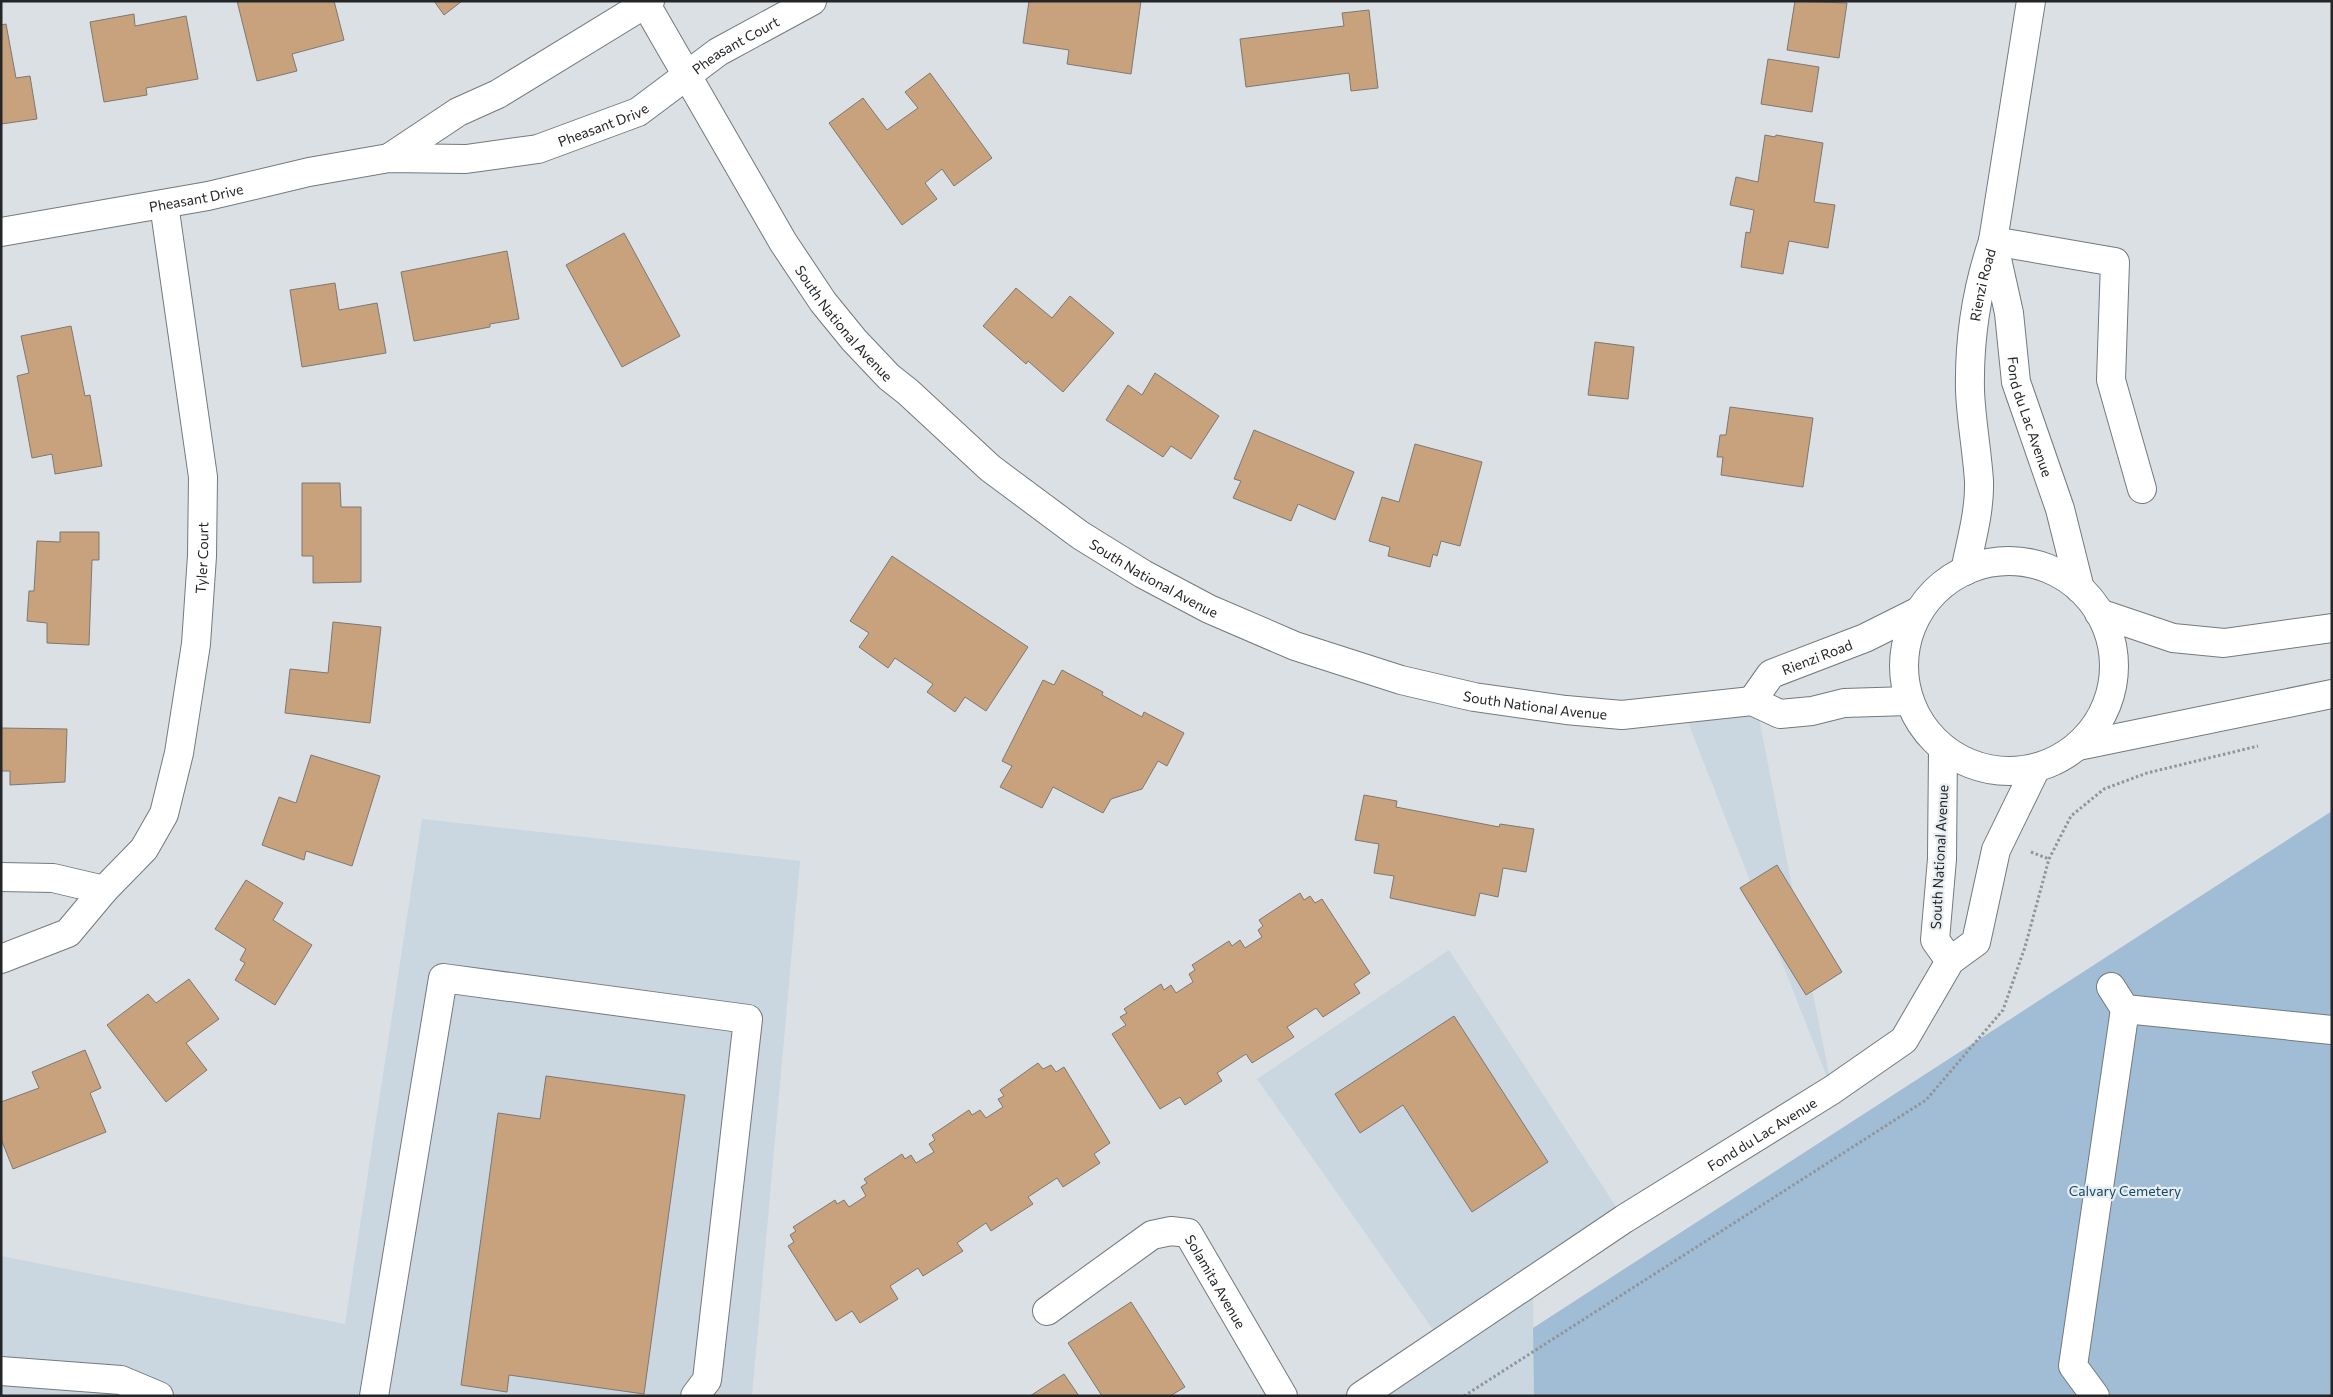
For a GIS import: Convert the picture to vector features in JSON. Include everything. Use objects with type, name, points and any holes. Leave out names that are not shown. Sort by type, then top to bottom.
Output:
[{"type":"street","name":"Pheasant Court","points":[[686,75],[718,52],[812,1]]},
{"type":"street","name":"Rienzi Road","points":[[1965,571],[1976,514],[1979,481],[1970,388],[1974,330],[1982,275],[1993,240],[2031,1]]},
{"type":"street","name":"South National Avenue","points":[[646,3],[802,273],[823,302],[862,349],[948,431],[990,468],[1080,535],[1143,574],[1209,609],[1295,646],[1374,673],[1465,695],[1557,709],[1622,715],[1752,701]]},
{"type":"street","name":"Pheasant Drive","points":[[389,158],[458,112],[498,94],[646,3]]},
{"type":"street","name":"Pheasant Drive","points":[[1,232],[208,196],[302,174],[389,158],[466,159],[538,149],[638,112],[686,75]]},
{"type":"street","name":"Tyler Court","points":[[1,959],[68,932],[104,890],[144,850],[164,814],[183,729],[196,644],[202,556],[203,477],[164,204]]},
{"type":"street","points":[[1993,240],[2115,262],[2111,380],[2142,489]]},
{"type":"street","name":"Fond du Lac Avenue","points":[[1993,240],[2009,313],[2016,382],[2060,509],[2080,589]]},
{"type":"street","points":[[1994,562],[2025,562],[2055,571],[2080,589],[2099,613],[2111,640],[2114,669],[2110,697],[2097,724],[2078,746],[2054,762],[2026,770],[1996,771],[1969,764],[1943,749],[1924,728],[1909,701],[1904,670],[1907,640],[1919,611],[1940,588],[1965,571],[1994,562]]},
{"type":"street","name":"Rienzi Road","points":[[1752,701],[1772,674],[1856,642],[1919,611]]},
{"type":"street","points":[[2099,613],[2173,638],[2224,642],[2332,628]]},
{"type":"street","points":[[2078,746],[2332,694]]},
{"type":"street","points":[[1752,701],[1780,714],[1812,711],[1844,703],[1909,701]]},
{"type":"street","name":"South National Avenue","points":[[1943,749],[1942,859],[1935,940],[1950,961]]},
{"type":"street","name":"Fond du Lac Avenue","points":[[1361,1396],[1624,1219],[1832,1090],[1904,1040],[1950,961],[1976,942],[1996,850],[2036,768]]},
{"type":"street","points":[[1,876],[53,878],[104,890]]},
{"type":"street","points":[[374,1396],[443,978],[748,1019],[707,1380],[695,1396]]},
{"type":"street","points":[[2095,1396],[2073,1366],[2118,998],[2332,1030]]},
{"type":"street","name":"Solamita Avenue","points":[[1047,1311],[1152,1235],[1171,1231],[1188,1233],[1283,1396]]},
{"type":"street","points":[[1,1371],[122,1380],[159,1396]]},
{"type":"path","points":[[1464,1396],[1926,1100],[2003,1010],[2025,948],[2049,859],[2071,816],[2104,789],[2148,773],[2266,744]]},
{"type":"shaded area","points":[[1756,703],[1832,1090],[1682,707]]},
{"type":"shaded area","points":[[422,819],[800,861],[752,1396],[1,1396],[1,1256],[345,1324]]},
{"type":"shaded area","points":[[1449,950],[1624,1219],[1533,1282],[1534,1396],[1361,1396],[1441,1341],[1257,1079]]},
{"type":"green space","name":"Calvary Cemetery","points":[[2332,811],[2332,1396],[1534,1396],[1533,1328]]},
{"type":"building","points":[[237,1],[334,1],[344,40],[292,54],[297,71],[257,81]]},
{"type":"building","points":[[434,1],[462,1],[444,15]]},
{"type":"building","points":[[1029,1],[1141,1],[1131,74],[1067,64],[1069,50],[1023,43]]},
{"type":"building","points":[[1795,1],[1847,3],[1839,58],[1787,50]]},
{"type":"building","points":[[1369,10],[1378,88],[1351,91],[1349,73],[1246,87],[1240,39],[1344,26],[1342,13]]},
{"type":"building","points":[[134,14],[135,26],[186,16],[198,79],[146,88],[147,95],[104,102],[90,22]]},
{"type":"building","points":[[6,24],[16,78],[30,76],[37,119],[1,124],[1,25]]},
{"type":"building","points":[[1768,59],[1819,67],[1812,112],[1761,104]]},
{"type":"building","points":[[930,73],[992,158],[954,186],[942,169],[925,183],[937,199],[902,225],[829,123],[863,98],[887,130],[918,108],[905,92]]},
{"type":"building","points":[[1765,135],[1775,137],[1776,135],[1823,143],[1814,202],[1835,205],[1828,248],[1789,241],[1783,274],[1741,267],[1746,232],[1750,233],[1754,210],[1730,205],[1736,177],[1758,182]]},
{"type":"building","points":[[624,233],[680,336],[622,367],[566,265]]},
{"type":"building","points":[[507,251],[519,319],[490,324],[490,327],[414,341],[401,272]]},
{"type":"building","points":[[335,283],[339,310],[377,303],[386,353],[302,367],[290,290]]},
{"type":"building","points":[[1016,288],[1052,318],[1070,296],[1114,333],[1063,392],[1028,361],[1026,364],[983,326]]},
{"type":"building","points":[[71,326],[85,396],[90,395],[102,466],[55,474],[52,454],[32,458],[17,376],[29,373],[21,336]]},
{"type":"building","points":[[1595,342],[1634,347],[1628,399],[1588,395]]},
{"type":"building","points":[[1155,373],[1219,416],[1191,459],[1171,446],[1163,457],[1106,420],[1128,385],[1142,395]]},
{"type":"building","points":[[1730,407],[1813,418],[1803,487],[1721,475],[1723,457],[1717,457],[1720,435],[1726,435]]},
{"type":"building","points":[[1254,430],[1354,472],[1335,520],[1298,504],[1291,521],[1233,498],[1241,481],[1234,479]]},
{"type":"building","points":[[1415,444],[1482,462],[1460,546],[1441,541],[1437,556],[1433,554],[1430,567],[1388,556],[1390,547],[1369,541],[1382,497],[1399,502]]},
{"type":"building","points":[[302,483],[340,483],[341,507],[361,507],[361,582],[313,583],[313,556],[302,556]]},
{"type":"building","points":[[60,532],[99,532],[99,560],[92,560],[89,645],[47,643],[47,623],[27,621],[29,591],[34,591],[37,541],[60,542]]},
{"type":"building","points":[[892,556],[1028,647],[986,711],[965,697],[955,712],[927,692],[933,684],[895,658],[888,668],[859,647],[869,633],[850,621]]},
{"type":"building","points":[[333,622],[381,627],[370,723],[285,713],[290,669],[328,673]]},
{"type":"building","points":[[1062,670],[1103,692],[1102,695],[1142,717],[1144,712],[1184,733],[1167,766],[1158,761],[1142,789],[1111,799],[1103,813],[1053,787],[1042,808],[1000,787],[1012,766],[1002,761],[1043,680],[1054,685]]},
{"type":"building","points":[[1,728],[67,729],[65,782],[10,785],[10,771],[1,771]]},
{"type":"building","points":[[311,755],[380,776],[352,866],[306,851],[304,860],[262,845],[279,797],[296,803]]},
{"type":"building","points":[[1364,795],[1397,801],[1396,807],[1499,827],[1500,824],[1534,829],[1526,872],[1503,868],[1498,897],[1480,893],[1475,916],[1390,898],[1394,876],[1374,873],[1379,844],[1355,840]]},
{"type":"building","points":[[1777,865],[1842,972],[1806,995],[1740,888]]},
{"type":"building","points":[[246,880],[283,903],[273,920],[312,945],[275,1005],[235,980],[245,963],[240,960],[246,949],[215,929]]},
{"type":"building","points":[[1300,893],[1304,900],[1310,896],[1315,903],[1322,899],[1370,973],[1354,984],[1360,993],[1323,1017],[1316,1008],[1287,1027],[1294,1037],[1252,1063],[1246,1054],[1217,1073],[1222,1081],[1185,1105],[1180,1097],[1160,1109],[1112,1034],[1126,1025],[1120,1017],[1127,1013],[1124,1009],[1161,984],[1164,990],[1171,985],[1176,993],[1193,982],[1189,974],[1195,970],[1192,965],[1229,941],[1232,946],[1240,940],[1245,948],[1262,937],[1258,930],[1263,926],[1259,920]]},
{"type":"building","points":[[189,979],[219,1019],[186,1043],[207,1070],[166,1102],[107,1025],[148,994],[156,1003]]},
{"type":"building","points":[[1454,1016],[1548,1162],[1472,1212],[1403,1105],[1360,1133],[1335,1094]]},
{"type":"building","points":[[85,1050],[101,1088],[90,1093],[106,1132],[13,1169],[1,1139],[1,1102],[39,1088],[32,1072]]},
{"type":"building","points":[[1038,1063],[1043,1069],[1051,1065],[1056,1072],[1064,1067],[1110,1143],[1094,1154],[1100,1163],[1063,1187],[1057,1178],[1028,1197],[1033,1204],[991,1231],[986,1223],[957,1243],[963,1251],[923,1276],[918,1268],[890,1286],[898,1299],[860,1323],[852,1311],[836,1321],[788,1246],[794,1242],[790,1235],[796,1231],[793,1227],[835,1200],[837,1204],[844,1200],[849,1207],[866,1196],[861,1187],[867,1183],[864,1179],[902,1154],[905,1159],[911,1155],[916,1163],[934,1152],[929,1144],[935,1140],[932,1135],[969,1110],[972,1115],[980,1110],[986,1118],[1003,1107],[998,1099],[1004,1096],[1000,1090]]},
{"type":"building","points":[[546,1076],[685,1095],[644,1394],[509,1375],[507,1392],[461,1385],[498,1113],[540,1119]]},
{"type":"building","points":[[1131,1302],[1185,1387],[1170,1396],[1102,1396],[1068,1343]]},
{"type":"building","points":[[1064,1374],[1079,1396],[1030,1396]]}]
